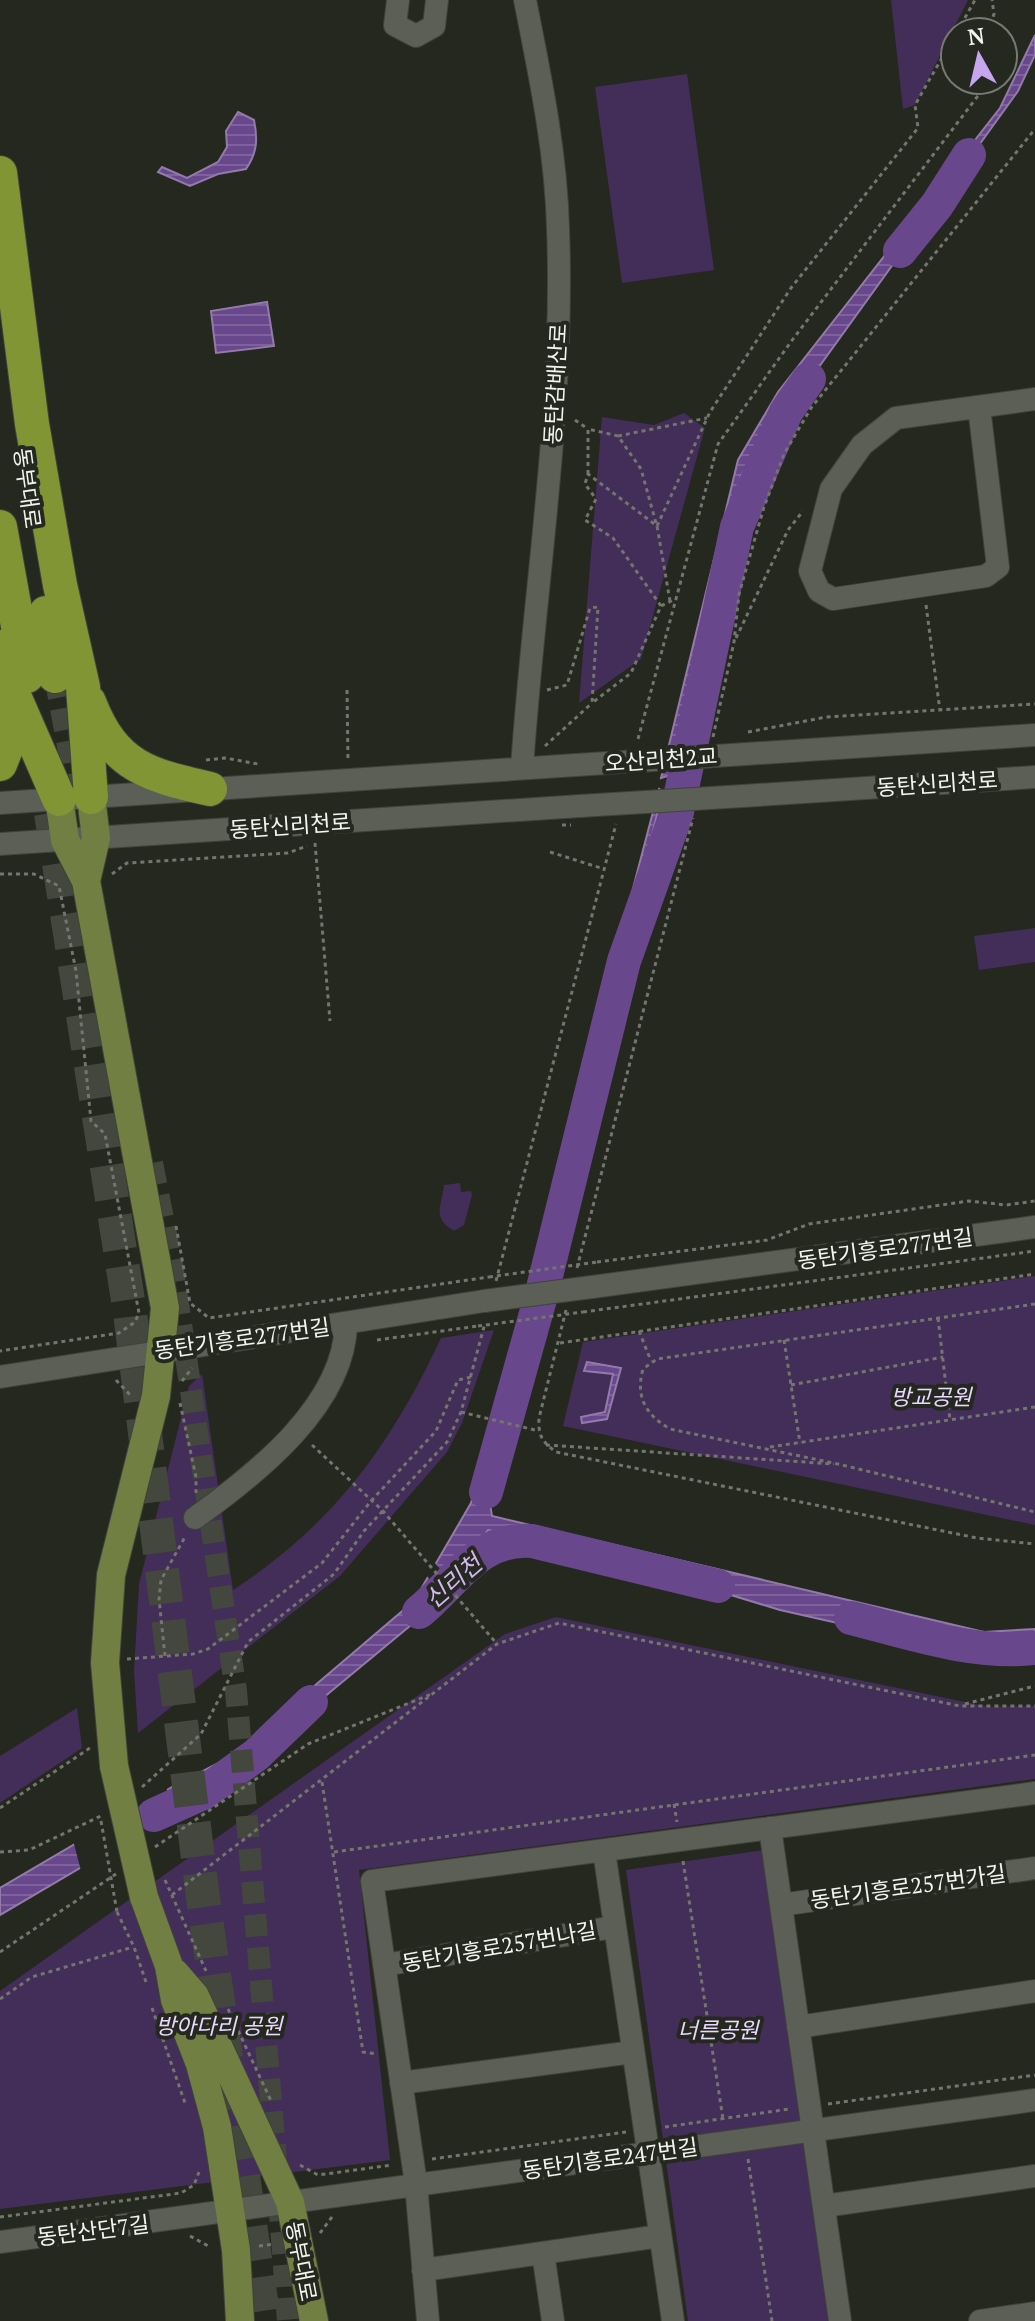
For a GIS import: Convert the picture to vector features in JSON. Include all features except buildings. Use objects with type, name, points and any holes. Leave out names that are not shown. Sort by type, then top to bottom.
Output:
[{"type":"highway","points":[[0,173],[32,424],[60,585],[46,686],[75,798]]},
{"type":"highway","name":"동부대로","points":[[0,301],[46,686]]},
{"type":"highway","name":"동부대로","points":[[0,527],[46,686]]},
{"type":"highway","points":[[0,647],[130,764],[156,777],[204,775]]},
{"type":"highway","points":[[0,764],[11,740],[46,686]]},
{"type":"highway","points":[[46,686],[75,798]]},
{"type":"main road","points":[[75,798],[96,838],[98,879],[165,1308],[156,1396],[111,1575],[105,1663],[114,1766],[158,1896],[175,2000],[200,2064],[217,2127],[236,2250],[240,2321]]},
{"type":"main road","points":[[75,798],[65,840],[98,879]]},
{"type":"main road","name":"동부대로","points":[[169,1966],[195,1996],[290,2202],[314,2321]]},
{"type":"street","points":[[398,0],[395,25],[416,36],[434,26],[437,0]]},
{"type":"street","name":"동탄감배산로","points":[[525,0],[548,108],[558,228],[557,389],[528,694],[530,754]]},
{"type":"street","points":[[979,407],[998,567],[986,576],[833,599],[819,591],[810,571],[831,489],[862,445],[896,418],[1035,399]]},
{"type":"street","name":"동탄신리천로","points":[[747,743],[1035,735]]},
{"type":"street","name":"오산리천2교","points":[[576,765],[747,743]]},
{"type":"street","name":"동탄신리천로","points":[[0,803],[75,798],[204,775],[530,754],[576,765]]},
{"type":"street","name":"동탄신리천로","points":[[743,796],[1035,777]]},
{"type":"street","name":"오산리천2교","points":[[580,806],[743,796]]},
{"type":"street","name":"동탄신리천로","points":[[0,844],[580,806]]},
{"type":"street","name":"동탄기흥로277번길","points":[[0,1377],[161,1349],[489,1301],[1035,1227]]},
{"type":"street","points":[[195,1518],[246,1481],[296,1431],[333,1378],[346,1344],[346,1323]]},
{"type":"street","points":[[428,2321],[416,2184],[372,1881],[1035,1793]]},
{"type":"street","points":[[770,1828],[840,2321]]},
{"type":"street","name":"동탄기흥로257번나길","points":[[604,1851],[673,2321]]},
{"type":"street","name":"동탄기흥로257번가길","points":[[781,1905],[1035,1868]]},
{"type":"street","name":"동탄기흥로257번나길","points":[[384,1965],[614,1927]]},
{"type":"street","points":[[798,2027],[1035,1991]]},
{"type":"street","points":[[401,2083],[633,2052]]},
{"type":"street","name":"동탄기흥로247번길","points":[[188,2228],[231,2211],[290,2202],[1035,2100]]},
{"type":"street","points":[[824,2206],[1035,2176]]},
{"type":"street","name":"동탄산단7길","points":[[0,2242],[188,2228]]},
{"type":"street","points":[[423,2270],[660,2236]]},
{"type":"street","points":[[543,2253],[553,2321]]},
{"type":"street","points":[[980,2321],[1035,2313]]},
{"type":"path","points":[[657,526],[707,418],[791,288],[918,128],[915,105],[939,63]]},
{"type":"path","points":[[636,749],[718,444],[731,422],[978,96]]},
{"type":"path","points":[[661,606],[613,538],[585,520],[596,499],[585,484],[588,474],[588,429],[618,436],[707,418]]},
{"type":"path","points":[[618,436],[641,469],[657,526],[670,601]]},
{"type":"path","points":[[588,474],[657,526]]},
{"type":"path","points":[[734,642],[788,530],[807,506],[831,489]]},
{"type":"path","points":[[923,585],[940,711]]},
{"type":"path","points":[[530,754],[631,673],[661,606],[675,599]]},
{"type":"path","points":[[528,694],[567,685],[590,608],[598,607],[592,703]]},
{"type":"path","points":[[347,690],[348,760]]},
{"type":"path","points":[[747,743],[826,717],[1035,704]]},
{"type":"path","points":[[530,754],[557,745]]},
{"type":"path","points":[[204,775],[225,758],[266,766]]},
{"type":"path","points":[[334,761],[362,759]]},
{"type":"path","points":[[139,1789],[201,1734],[248,1642],[334,1574],[383,1511],[447,1442],[461,1412],[471,1377],[616,824]]},
{"type":"path","points":[[548,826],[562,825]]},
{"type":"path","points":[[98,879],[127,863],[288,853],[315,843],[330,1021]]},
{"type":"path","points":[[550,852],[604,869]]},
{"type":"path","points":[[0,874],[34,874],[59,886],[76,971],[91,1121],[105,1134],[139,1313],[135,1322],[119,1333],[0,1351]]},
{"type":"path","points":[[173,1212],[190,1303],[209,1318],[767,1240],[809,1224],[969,1201],[1006,1205],[1035,1201]]},
{"type":"path","points":[[478,1326],[1035,1251]]},
{"type":"path","points":[[558,1343],[1035,1274]]},
{"type":"path","points":[[1035,1304],[651,1361],[643,1369],[640,1396],[656,1421],[670,1429],[838,1464],[1035,1512]]},
{"type":"path","points":[[938,1318],[950,1420]]},
{"type":"path","points":[[639,1331],[651,1361]]},
{"type":"path","points":[[784,1339],[800,1443]]},
{"type":"path","points":[[791,1385],[943,1357]]},
{"type":"path","points":[[126,1659],[193,1654],[208,1649],[322,1563],[371,1501],[436,1431],[458,1380],[471,1377]]},
{"type":"path","points":[[766,1448],[1035,1407]]},
{"type":"path","points":[[461,1412],[539,1431],[546,1445],[556,1452],[930,1529],[1035,1544]]},
{"type":"path","points":[[296,1431],[383,1511],[497,1644]]},
{"type":"path","points":[[546,1445],[821,1466],[838,1464]]},
{"type":"path","points":[[158,1896],[322,1780],[497,1644],[559,1623],[960,1706],[1035,1706]]},
{"type":"path","points":[[960,1706],[1035,1686]]},
{"type":"path","points":[[154,1848],[308,1744],[441,1690]]},
{"type":"path","points":[[0,1808],[90,1748]]},
{"type":"path","points":[[334,1852],[1035,1755]]},
{"type":"path","points":[[322,1780],[363,2052],[377,2054]]},
{"type":"path","points":[[99,1811],[117,1912],[134,1947],[147,1988]]},
{"type":"path","points":[[0,1852],[29,1850],[104,1815]]},
{"type":"path","points":[[680,1840],[723,2119],[736,2141],[772,2321]]},
{"type":"path","points":[[0,1952],[116,1874]]},
{"type":"path","points":[[0,1999],[32,1977],[134,1947]]},
{"type":"path","points":[[150,2001],[156,2028],[190,2117]]},
{"type":"path","points":[[298,2161],[309,2173],[318,2175],[1035,2075]]},
{"type":"path","points":[[0,2217],[181,2193],[194,2185],[199,2166]]},
{"type":"path","points":[[188,2228],[215,2252],[315,2239],[332,2217]]},
{"type":"green space","points":[[891,0],[968,0],[960,16],[939,16],[939,57],[915,105],[903,109]]},
{"type":"green space","points":[[687,74],[714,270],[622,283],[595,87]]},
{"type":"green space","points":[[684,413],[705,428],[641,659],[579,703],[602,417],[654,425]]},
{"type":"green space","points":[[1035,928],[1035,962],[979,970],[974,936]]},
{"type":"green space","points":[[460,1183],[461,1192],[471,1191],[472,1195],[464,1225],[454,1231],[442,1221],[440,1205],[444,1185]]},
{"type":"green space","name":"방교공원","points":[[1035,1276],[1035,1525],[563,1426],[583,1342]]},
{"type":"green space","points":[[494,1330],[462,1423],[447,1452],[340,1576],[138,1733],[134,1671],[139,1584],[189,1386],[202,1374],[233,1590],[301,1538],[356,1480],[401,1413],[441,1338]]},
{"type":"green space","name":"방아다리 공원","points":[[556,1617],[989,1707],[1035,1706],[1035,1779],[359,1870],[390,2160],[0,2209],[0,1991],[505,1634]]},
{"type":"green space","points":[[77,1708],[82,1748],[0,1803],[0,1756]]},
{"type":"green space","name":"너른공원","points":[[764,1850],[829,2321],[688,2321],[626,1870]]},
{"type":"shaded area","points":[[1035,35],[1035,55],[1019,89],[1019,68]]},
{"type":"shaded area","points":[[1006,96],[1014,96],[741,475],[671,775],[661,778],[738,460],[778,392],[1000,108]]},
{"type":"shaded area","points":[[238,112],[254,120],[255,127],[254,152],[246,169],[218,174],[190,186],[158,172],[162,167],[187,178],[218,162],[227,147],[226,131]]},
{"type":"shaded area","points":[[267,302],[274,346],[216,353],[211,311]]},
{"type":"shaded area","points":[[659,789],[663,791],[537,1286],[529,1286]]},
{"type":"shaded area","points":[[525,1307],[530,1307],[488,1492],[492,1516],[984,1632],[1035,1629],[1035,1657],[973,1656],[958,1644],[894,1629],[877,1632],[780,1610],[632,1565],[604,1554],[592,1544],[488,1530],[434,1606],[323,1698],[172,1814],[0,1915],[0,1888],[174,1786],[232,1756],[414,1601],[471,1503]]},
{"type":"shaded area","points":[[587,1362],[621,1368],[607,1419],[582,1423],[581,1417],[605,1412],[613,1374],[584,1371]]},
{"type":"pier","points":[[433,1561],[454,1585],[446,1597],[425,1574]]},
{"type":"pier","points":[[166,1786],[173,1818],[81,1871],[73,1840]]},
{"type":"waterway","points":[[900,251],[937,205],[969,155]]},
{"type":"waterway","points":[[486,1492],[542,1292],[624,961],[677,812],[737,527],[786,412],[809,379]]},
{"type":"waterway","name":"신리천","points":[[419,1612],[470,1563],[497,1546],[513,1542],[532,1541],[718,1586]]},
{"type":"waterway","name":"신리천","points":[[851,1618],[965,1646],[1035,1648]]},
{"type":"waterway","name":"신리천","points":[[154,1815],[205,1792],[256,1755],[311,1702]]},
{"type":"tunnel","points":[[55,676],[78,800]]},
{"type":"tunnel","points":[[51,813],[130,1313],[203,1898],[264,2321]]},
{"type":"tunnel","points":[[152,1163],[172,1264],[236,1691],[276,2160]]},
{"type":"tunnel","points":[[279,2199],[288,2321]]}]
